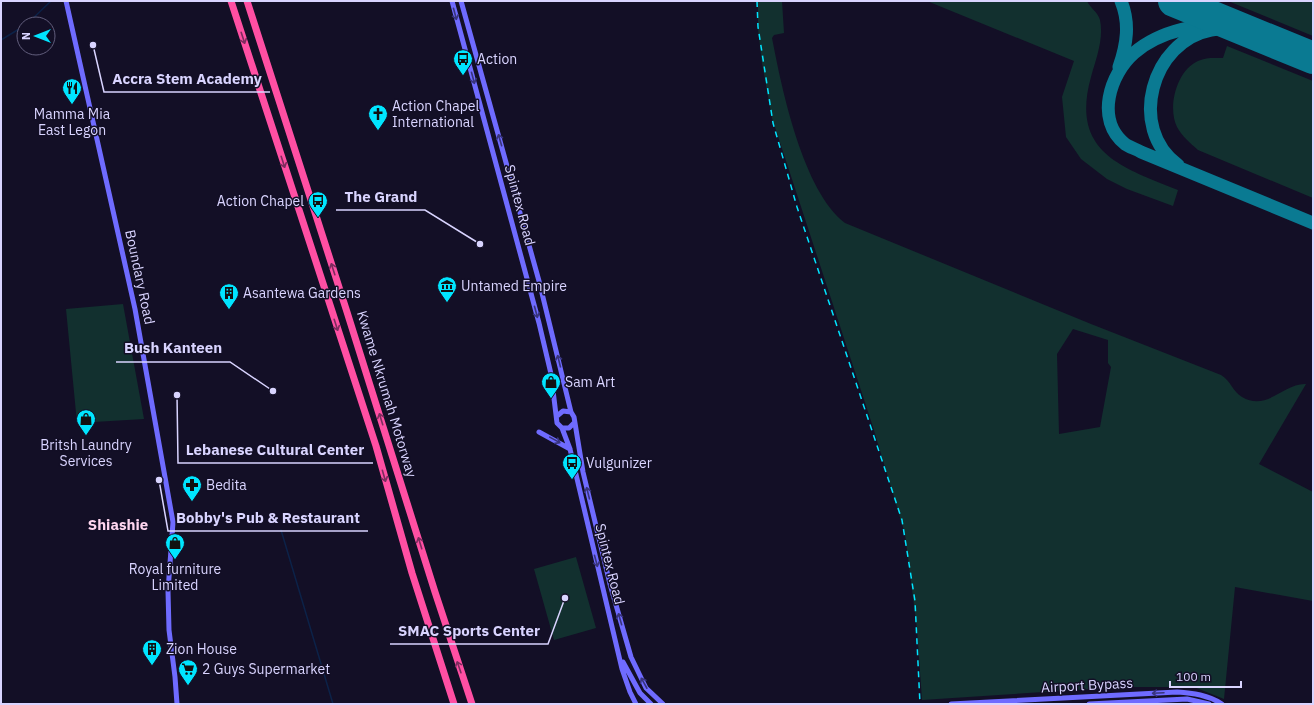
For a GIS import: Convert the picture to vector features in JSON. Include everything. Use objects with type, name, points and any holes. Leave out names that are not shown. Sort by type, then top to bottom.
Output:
[{"type":"highway","name":"Kwame Nkrumah Motorway","points":[[231,1],[376,446],[412,574],[454,704]]},
{"type":"highway","name":"Kwame Nkrumah Motorway","points":[[247,1],[472,704]]},
{"type":"main road","name":"Boundary Road","points":[[66,1],[135,309],[173,522],[168,591],[169,630],[177,704]]},
{"type":"main road","name":"Spintex Road","points":[[452,1],[539,323],[551,374],[557,423],[562,428],[570,449],[620,658],[630,692],[636,704]]},
{"type":"main road","name":"Spintex Road","points":[[461,1],[539,281],[571,412],[574,417],[581,466],[603,556],[631,657],[646,688],[663,704]]},
{"type":"main road","points":[[557,416],[563,411],[571,412]]},
{"type":"main road","points":[[562,428],[569,428],[574,423]]},
{"type":"main road","points":[[540,432],[570,449]]},
{"type":"main road","points":[[620,658],[640,693],[651,704]]},
{"type":"main road","name":"Airport Bypass","points":[[951,704],[1177,692],[1206,696],[1222,704]]},
{"type":"main road","name":"Airport Bypass","points":[[1089,704],[1187,699],[1209,704]]},
{"type":"green space","points":[[758,1],[782,1],[784,33],[774,35],[772,38],[788,111],[796,138],[817,188],[830,208],[845,223],[1091,324],[1221,375],[1239,395],[1251,401],[1267,399],[1290,388],[1306,384],[1259,464],[1313,492],[1313,601],[1235,587],[1224,699],[1194,687],[1121,687],[922,700],[917,629],[905,534],[873,427],[772,118],[762,63],[758,29]],"holes":[[[1073,329],[1108,340],[1108,363],[1111,367],[1100,427],[1059,434],[1057,354]]]},
{"type":"green space","points":[[927,1],[1087,1],[1099,17],[1101,27],[1099,49],[1086,102],[1088,123],[1094,140],[1105,153],[1120,164],[1137,173],[1178,190],[1173,206],[1127,189],[1107,179],[1081,159],[1066,137],[1062,97],[1074,61]]},
{"type":"green space","points":[[1228,1],[1313,1],[1313,36]]},
{"type":"green space","points":[[1227,46],[1313,81],[1313,198],[1198,150],[1189,142],[1177,127],[1173,110],[1174,100],[1179,81],[1184,72],[1198,61],[1210,58],[1223,58]]},
{"type":"green space","points":[[123,304],[144,419],[77,423],[66,309]]},
{"type":"green space","points":[[576,557],[596,628],[554,640],[534,569]]},
{"type":"waterway","points":[[35,16],[51,1]]},
{"type":"waterway","points":[[1,40],[16,31]]},
{"type":"waterway","points":[[281,530],[333,704]]},
{"type":"taxiway","points":[[1119,67],[1126,42],[1126,17],[1121,1]]},
{"type":"taxiway","points":[[1234,29],[1222,26],[1182,29],[1156,39],[1134,53],[1125,62],[1113,85],[1109,97],[1108,110],[1110,123],[1116,134],[1128,146],[1313,223]]},
{"type":"taxiway","points":[[1178,165],[1162,149],[1153,130],[1150,109],[1153,88],[1161,68],[1174,51],[1191,37],[1211,30],[1222,29],[1238,30],[1254,34]]},
{"type":"runway","points":[[1174,1],[1313,58]]},
{"type":"railway","points":[[757,1],[758,27],[773,123],[797,207],[902,520],[915,601],[920,704]]},
{"type":"place","name":"Accra Stem Academy","points":[[93,45]]},
{"type":"place","name":"Action","points":[[463,76]]},
{"type":"place","name":"Mamma Mia East Legon","points":[[72,105]]},
{"type":"place","name":"Action Chapel International","points":[[378,131]]},
{"type":"place","name":"Action Chapel","points":[[318,218]]},
{"type":"place","name":"The Grand","points":[[480,244]]},
{"type":"place","name":"Untamed Empire","points":[[447,303]]},
{"type":"place","name":"Asantewa Gardens","points":[[229,310]]},
{"type":"place","name":"Bush Kanteen","points":[[273,391]]},
{"type":"place","name":"Lebanese Cultural Center","points":[[177,395]]},
{"type":"place","name":"Sam Art","points":[[551,399]]},
{"type":"place","name":"Britsh Laundry Services","points":[[86,436]]},
{"type":"place","name":"Bobby's Pub & Restaurant","points":[[159,480]]},
{"type":"place","name":"Vulgunizer","points":[[572,480]]},
{"type":"place","name":"Bedita","points":[[192,502]]},
{"type":"place","name":"Royal furniture Limited","points":[[175,560]]},
{"type":"place","name":"SMAC Sports Center","points":[[565,598]]},
{"type":"place","name":"Zion House","points":[[152,666]]},
{"type":"place","name":"2 Guys Supermarket","points":[[188,686]]},
{"type":"district","name":"Shiashie","points":[[118,525]]}]
